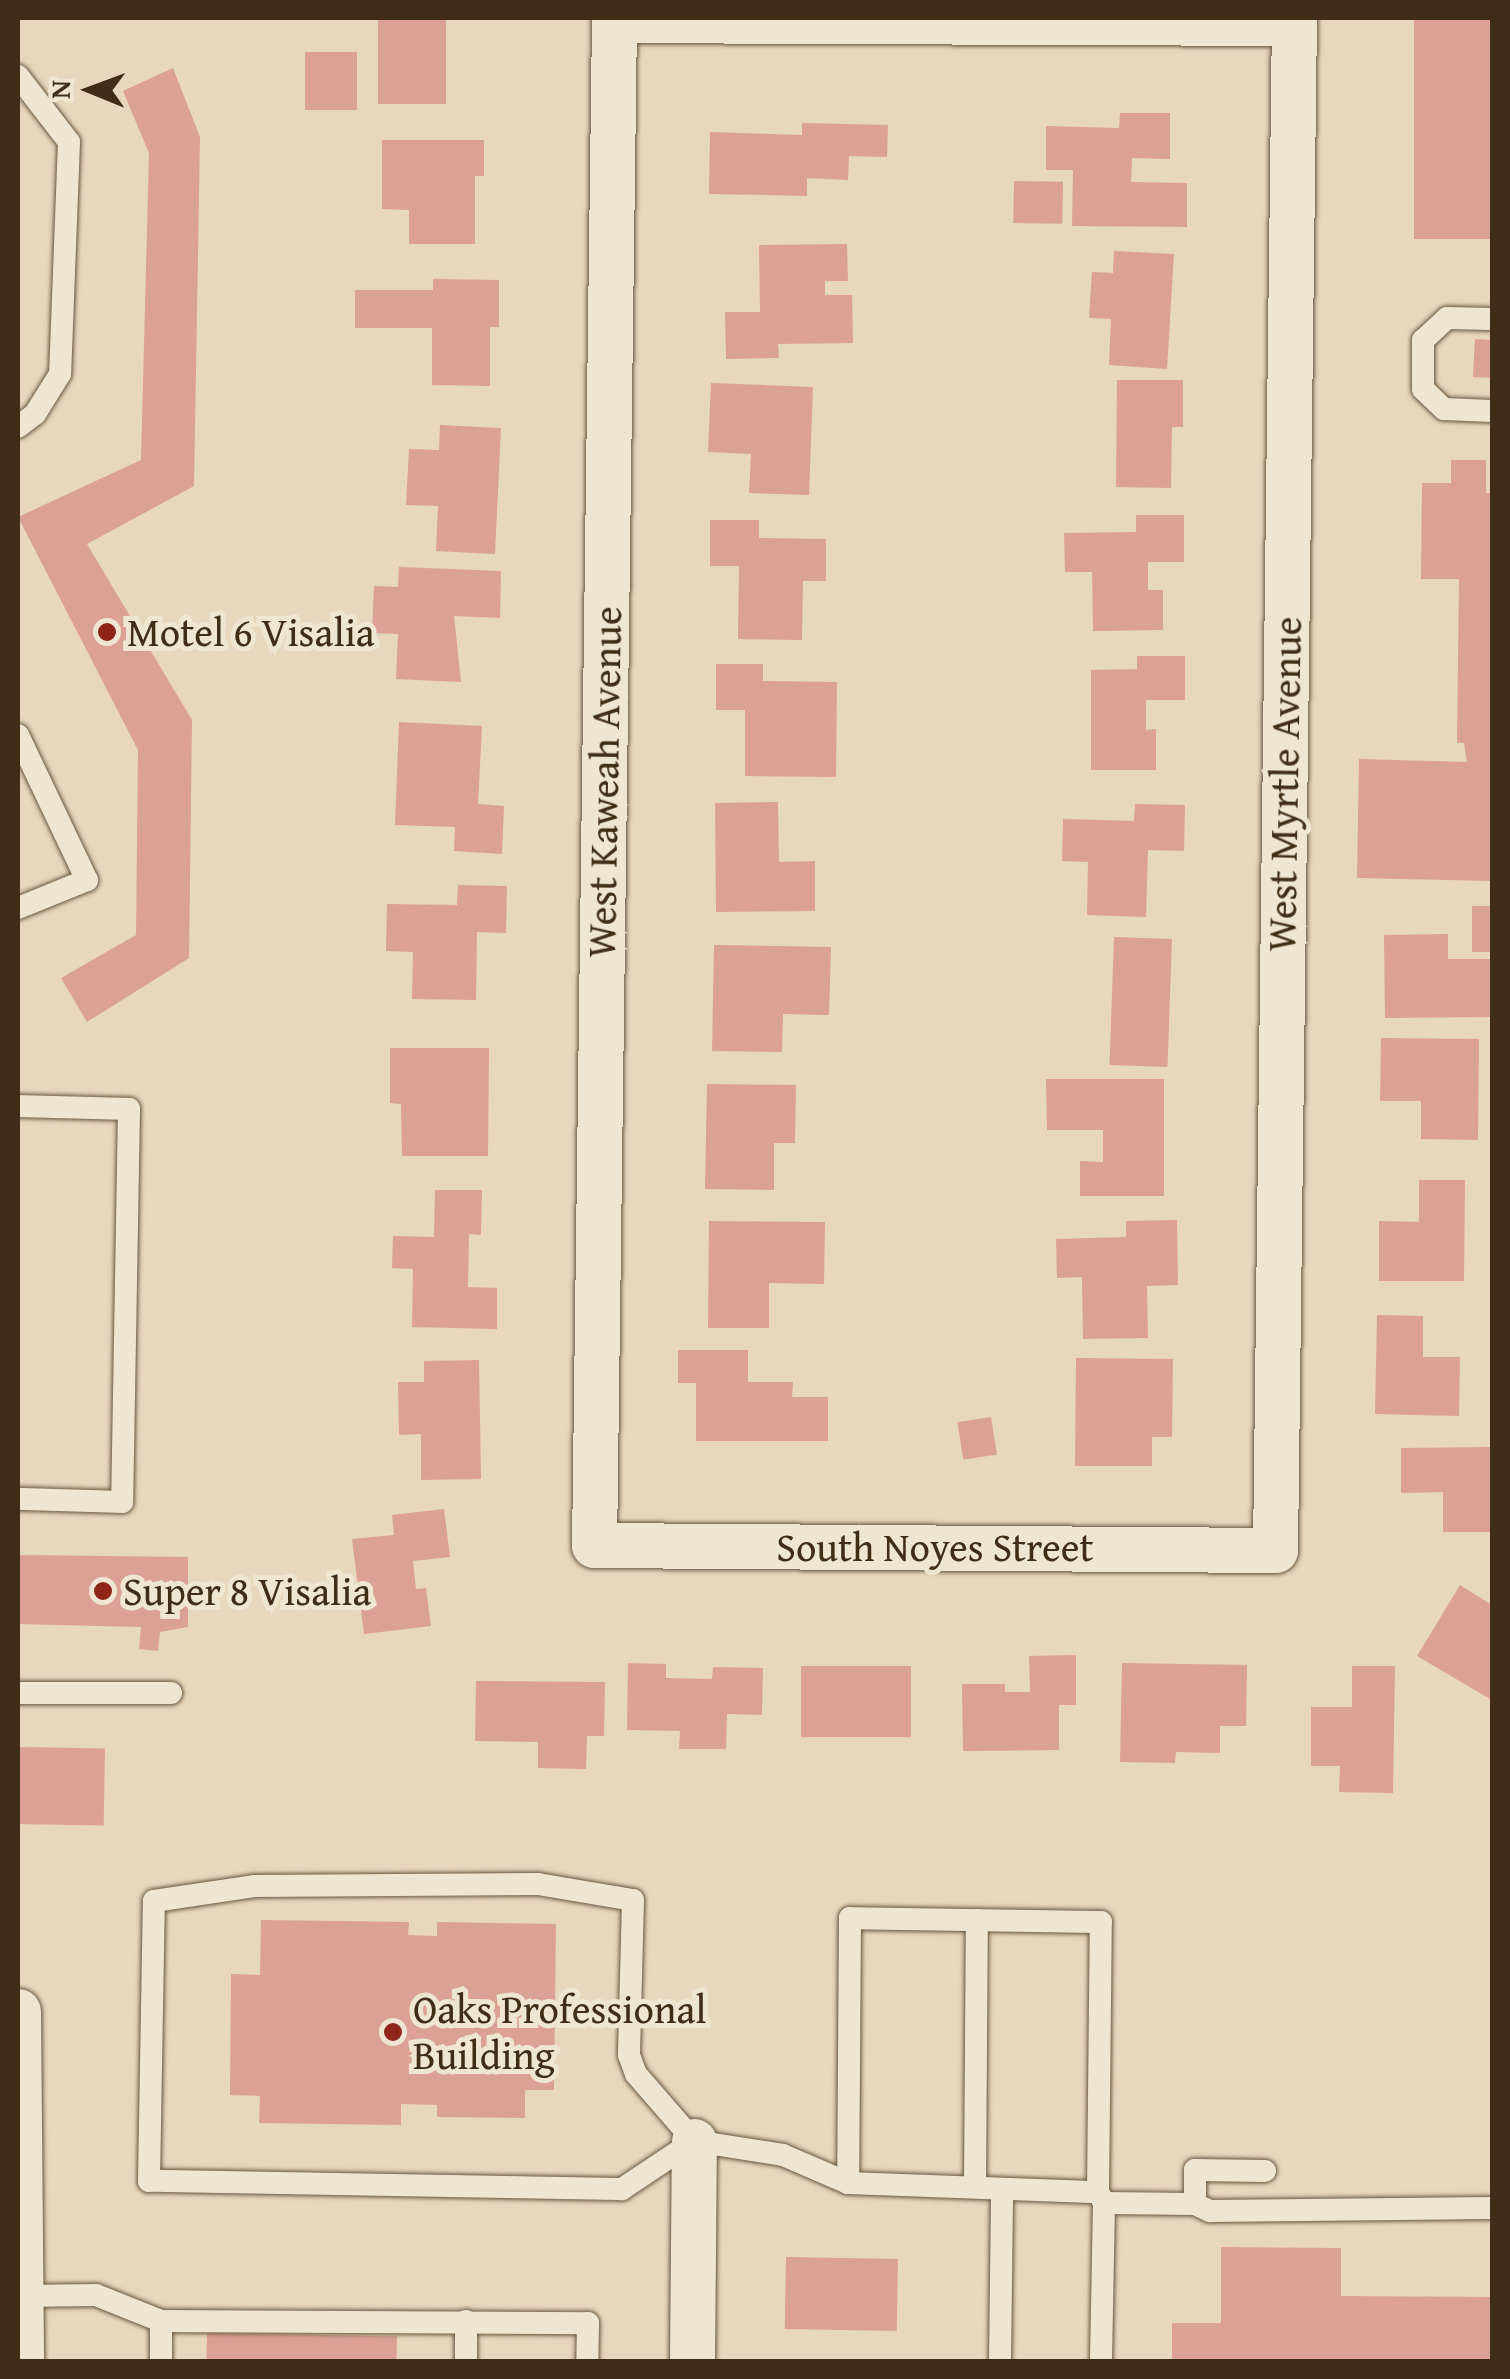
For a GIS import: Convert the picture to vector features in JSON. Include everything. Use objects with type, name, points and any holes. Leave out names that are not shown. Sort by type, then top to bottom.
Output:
[{"type":"street","points":[[614,20],[1294,20]]},
{"type":"street","name":"West Kaweah Avenue","points":[[594,1545],[614,20]]},
{"type":"street","name":"West Myrtle Avenue","points":[[1275,1550],[1294,20]]},
{"type":"street","name":"South Noyes Street","points":[[594,1545],[1275,1550]]},
{"type":"street","points":[[18,2011],[21,2362]]},
{"type":"street","points":[[692,2362],[694,2140]]},
{"type":"lane","points":[[18,76],[68,142],[60,374],[35,414],[18,428]]},
{"type":"lane","points":[[1492,318],[1447,318],[1423,340],[1422,373],[1422,390],[1444,410],[1492,411]]},
{"type":"lane","points":[[18,735],[88,880],[18,908]]},
{"type":"lane","points":[[18,1106],[130,1109],[122,1502],[18,1499]]},
{"type":"lane","points":[[18,1693],[170,1693]]},
{"type":"lane","points":[[694,2140],[622,2189],[148,2182],[154,1902],[254,1886],[538,1884],[634,1900],[629,2055],[636,2074],[694,2140],[782,2155],[848,2183],[975,2187],[1195,2204],[1210,2212],[1492,2208]]},
{"type":"lane","points":[[848,2183],[850,1918],[1101,1922],[1102,2362]]},
{"type":"lane","points":[[975,2187],[977,1920]]},
{"type":"lane","points":[[1195,2204],[1195,2170],[1265,2171]]},
{"type":"lane","points":[[1000,2362],[1002,2191]]},
{"type":"lane","points":[[21,2296],[96,2296],[161,2321],[588,2322],[587,2362]]},
{"type":"lane","points":[[161,2321],[161,2362]]},
{"type":"lane","points":[[466,2321],[466,2362]]},
{"type":"building","points":[[378,18],[446,18],[446,104],[378,104]]},
{"type":"building","points":[[1414,18],[1492,18],[1492,239],[1414,239]]},
{"type":"building","points":[[305,52],[357,52],[357,110],[305,110]]},
{"type":"building","name":"Motel 6 Visalia","points":[[173,68],[200,137],[194,486],[87,544],[192,720],[189,958],[87,1022],[61,978],[136,935],[138,750],[18,517],[141,460],[149,153],[123,91]]},
{"type":"building","points":[[1120,113],[1170,113],[1170,159],[1132,158],[1131,182],[1187,183],[1187,227],[1072,226],[1073,170],[1046,170],[1046,126],[1119,128]]},
{"type":"building","points":[[802,123],[888,125],[887,157],[849,156],[848,180],[807,178],[807,196],[709,194],[710,132],[802,135]]},
{"type":"building","points":[[382,140],[484,140],[484,176],[475,176],[475,244],[409,244],[409,210],[382,209]]},
{"type":"building","points":[[1014,181],[1063,182],[1062,224],[1013,223]]},
{"type":"building","points":[[847,244],[848,281],[825,281],[825,295],[852,295],[853,343],[778,344],[779,358],[726,359],[725,312],[760,312],[759,245]]},
{"type":"building","points":[[1114,251],[1174,254],[1167,369],[1109,365],[1111,319],[1089,318],[1092,272],[1113,273]]},
{"type":"building","points":[[433,279],[499,280],[499,327],[490,327],[490,386],[432,385],[432,328],[355,328],[355,290],[433,290]]},
{"type":"building","points":[[1475,339],[1492,340],[1490,378],[1473,377]]},
{"type":"building","points":[[1117,380],[1183,380],[1183,427],[1172,427],[1171,488],[1116,487]]},
{"type":"building","points":[[711,383],[813,387],[809,495],[749,493],[751,454],[708,452]]},
{"type":"building","points":[[440,425],[501,428],[495,554],[436,551],[438,506],[406,505],[409,449],[439,450]]},
{"type":"building","points":[[1451,460],[1486,460],[1486,493],[1492,493],[1492,881],[1357,878],[1359,759],[1467,762],[1464,743],[1457,743],[1459,579],[1421,579],[1422,483],[1451,483]]},
{"type":"building","points":[[1136,515],[1184,515],[1184,562],[1148,562],[1148,590],[1163,590],[1163,630],[1093,631],[1092,572],[1065,572],[1064,533],[1136,532]]},
{"type":"building","points":[[710,520],[759,520],[759,538],[826,539],[826,581],[803,581],[802,640],[738,639],[739,566],[710,566]]},
{"type":"building","points":[[399,567],[501,571],[500,618],[454,616],[461,682],[396,679],[398,634],[372,633],[374,586],[398,587]]},
{"type":"building","points":[[1137,656],[1185,656],[1185,700],[1146,700],[1146,730],[1156,729],[1156,770],[1091,770],[1091,670],[1137,669]]},
{"type":"building","points":[[716,664],[763,664],[763,681],[837,682],[836,777],[745,776],[745,710],[716,710]]},
{"type":"building","points":[[399,722],[482,726],[478,804],[504,806],[502,854],[454,851],[455,827],[395,825]]},
{"type":"building","points":[[778,802],[779,862],[815,861],[815,911],[716,912],[715,803]]},
{"type":"building","points":[[1135,804],[1185,805],[1184,851],[1148,850],[1146,917],[1087,915],[1088,862],[1062,861],[1063,819],[1134,821]]},
{"type":"building","points":[[458,885],[507,886],[506,933],[477,932],[476,1000],[412,999],[413,952],[386,951],[387,904],[457,905]]},
{"type":"building","points":[[1472,906],[1492,906],[1492,952],[1472,952]]},
{"type":"building","points":[[1448,934],[1448,959],[1492,959],[1492,1017],[1385,1018],[1384,935]]},
{"type":"building","points":[[1114,937],[1172,939],[1167,1067],[1110,1065]]},
{"type":"building","points":[[714,945],[831,947],[829,1015],[783,1014],[782,1052],[712,1051]]},
{"type":"building","points":[[1381,1038],[1479,1039],[1478,1140],[1421,1139],[1421,1101],[1380,1101]]},
{"type":"building","points":[[390,1048],[489,1048],[488,1156],[402,1156],[401,1104],[390,1103]]},
{"type":"building","points":[[1046,1079],[1164,1079],[1164,1196],[1080,1196],[1080,1161],[1103,1162],[1103,1130],[1047,1130]]},
{"type":"building","points":[[707,1084],[796,1085],[795,1143],[774,1143],[774,1190],[705,1189]]},
{"type":"building","points":[[1419,1180],[1465,1180],[1464,1281],[1379,1281],[1379,1221],[1419,1222]]},
{"type":"building","points":[[435,1190],[482,1190],[481,1235],[469,1234],[468,1287],[497,1288],[497,1329],[412,1327],[413,1269],[392,1268],[393,1236],[434,1237]]},
{"type":"building","points":[[1177,1220],[1178,1285],[1147,1286],[1148,1338],[1083,1339],[1082,1277],[1057,1278],[1056,1239],[1126,1237],[1126,1221]]},
{"type":"building","points":[[709,1221],[825,1222],[824,1284],[769,1283],[769,1328],[708,1328]]},
{"type":"building","points":[[1377,1315],[1423,1316],[1423,1357],[1460,1357],[1459,1416],[1375,1414]]},
{"type":"building","points":[[678,1350],[748,1350],[748,1382],[793,1382],[792,1397],[828,1397],[828,1441],[696,1441],[696,1383],[678,1383]]},
{"type":"building","points":[[1076,1358],[1173,1359],[1172,1437],[1152,1437],[1152,1466],[1075,1466]]},
{"type":"building","points":[[479,1360],[481,1479],[421,1480],[421,1434],[399,1435],[398,1382],[424,1382],[424,1361]]},
{"type":"building","points":[[991,1417],[997,1455],[963,1460],[957,1422]]},
{"type":"building","points":[[1492,1447],[1492,1532],[1443,1532],[1443,1492],[1401,1493],[1401,1448]]},
{"type":"building","points":[[444,1509],[450,1557],[413,1561],[416,1589],[426,1588],[431,1626],[364,1634],[352,1539],[394,1535],[392,1515]]},
{"type":"building","name":"Super 8 Visalia","points":[[18,1555],[188,1557],[188,1627],[160,1632],[158,1651],[139,1649],[141,1627],[18,1624]]},
{"type":"building","points":[[1460,1585],[1492,1605],[1490,1699],[1417,1656]]},
{"type":"building","points":[[1076,1655],[1076,1705],[1059,1705],[1059,1750],[963,1751],[962,1684],[1005,1684],[1005,1692],[1030,1692],[1029,1656]]},
{"type":"building","points":[[628,1663],[666,1664],[666,1678],[712,1679],[713,1667],[763,1668],[762,1715],[727,1714],[726,1749],[679,1749],[680,1731],[627,1730]]},
{"type":"building","points":[[1122,1663],[1247,1665],[1246,1726],[1220,1726],[1220,1753],[1176,1752],[1175,1763],[1120,1762]]},
{"type":"building","points":[[801,1666],[911,1666],[911,1737],[801,1737]]},
{"type":"building","points":[[1352,1666],[1395,1666],[1393,1793],[1339,1792],[1340,1766],[1311,1766],[1311,1707],[1352,1707]]},
{"type":"building","points":[[476,1681],[605,1682],[604,1736],[587,1736],[586,1769],[538,1768],[538,1742],[475,1741]]},
{"type":"building","points":[[18,1747],[105,1749],[104,1826],[18,1824]]},
{"type":"building","name":"Oaks Professional Building","points":[[261,1920],[409,1922],[408,1935],[437,1936],[437,1922],[556,1924],[554,2090],[525,2090],[525,2118],[437,2117],[437,2105],[401,2104],[401,2125],[259,2123],[260,2096],[230,2095],[231,1974],[260,1975]]},
{"type":"building","points":[[1221,2247],[1341,2248],[1341,2296],[1492,2297],[1492,2362],[1172,2362],[1172,2323],[1221,2323]]},
{"type":"building","points":[[786,2257],[898,2259],[897,2331],[785,2329]]},
{"type":"building","points":[[207,2333],[397,2336],[397,2362],[206,2362]]},
{"type":"place","name":"Motel 6 Visalia","points":[[107,632]]},
{"type":"place","name":"Super 8 Visalia","points":[[103,1591]]},
{"type":"place","name":"Oaks Professional Building","points":[[393,2032]]}]
